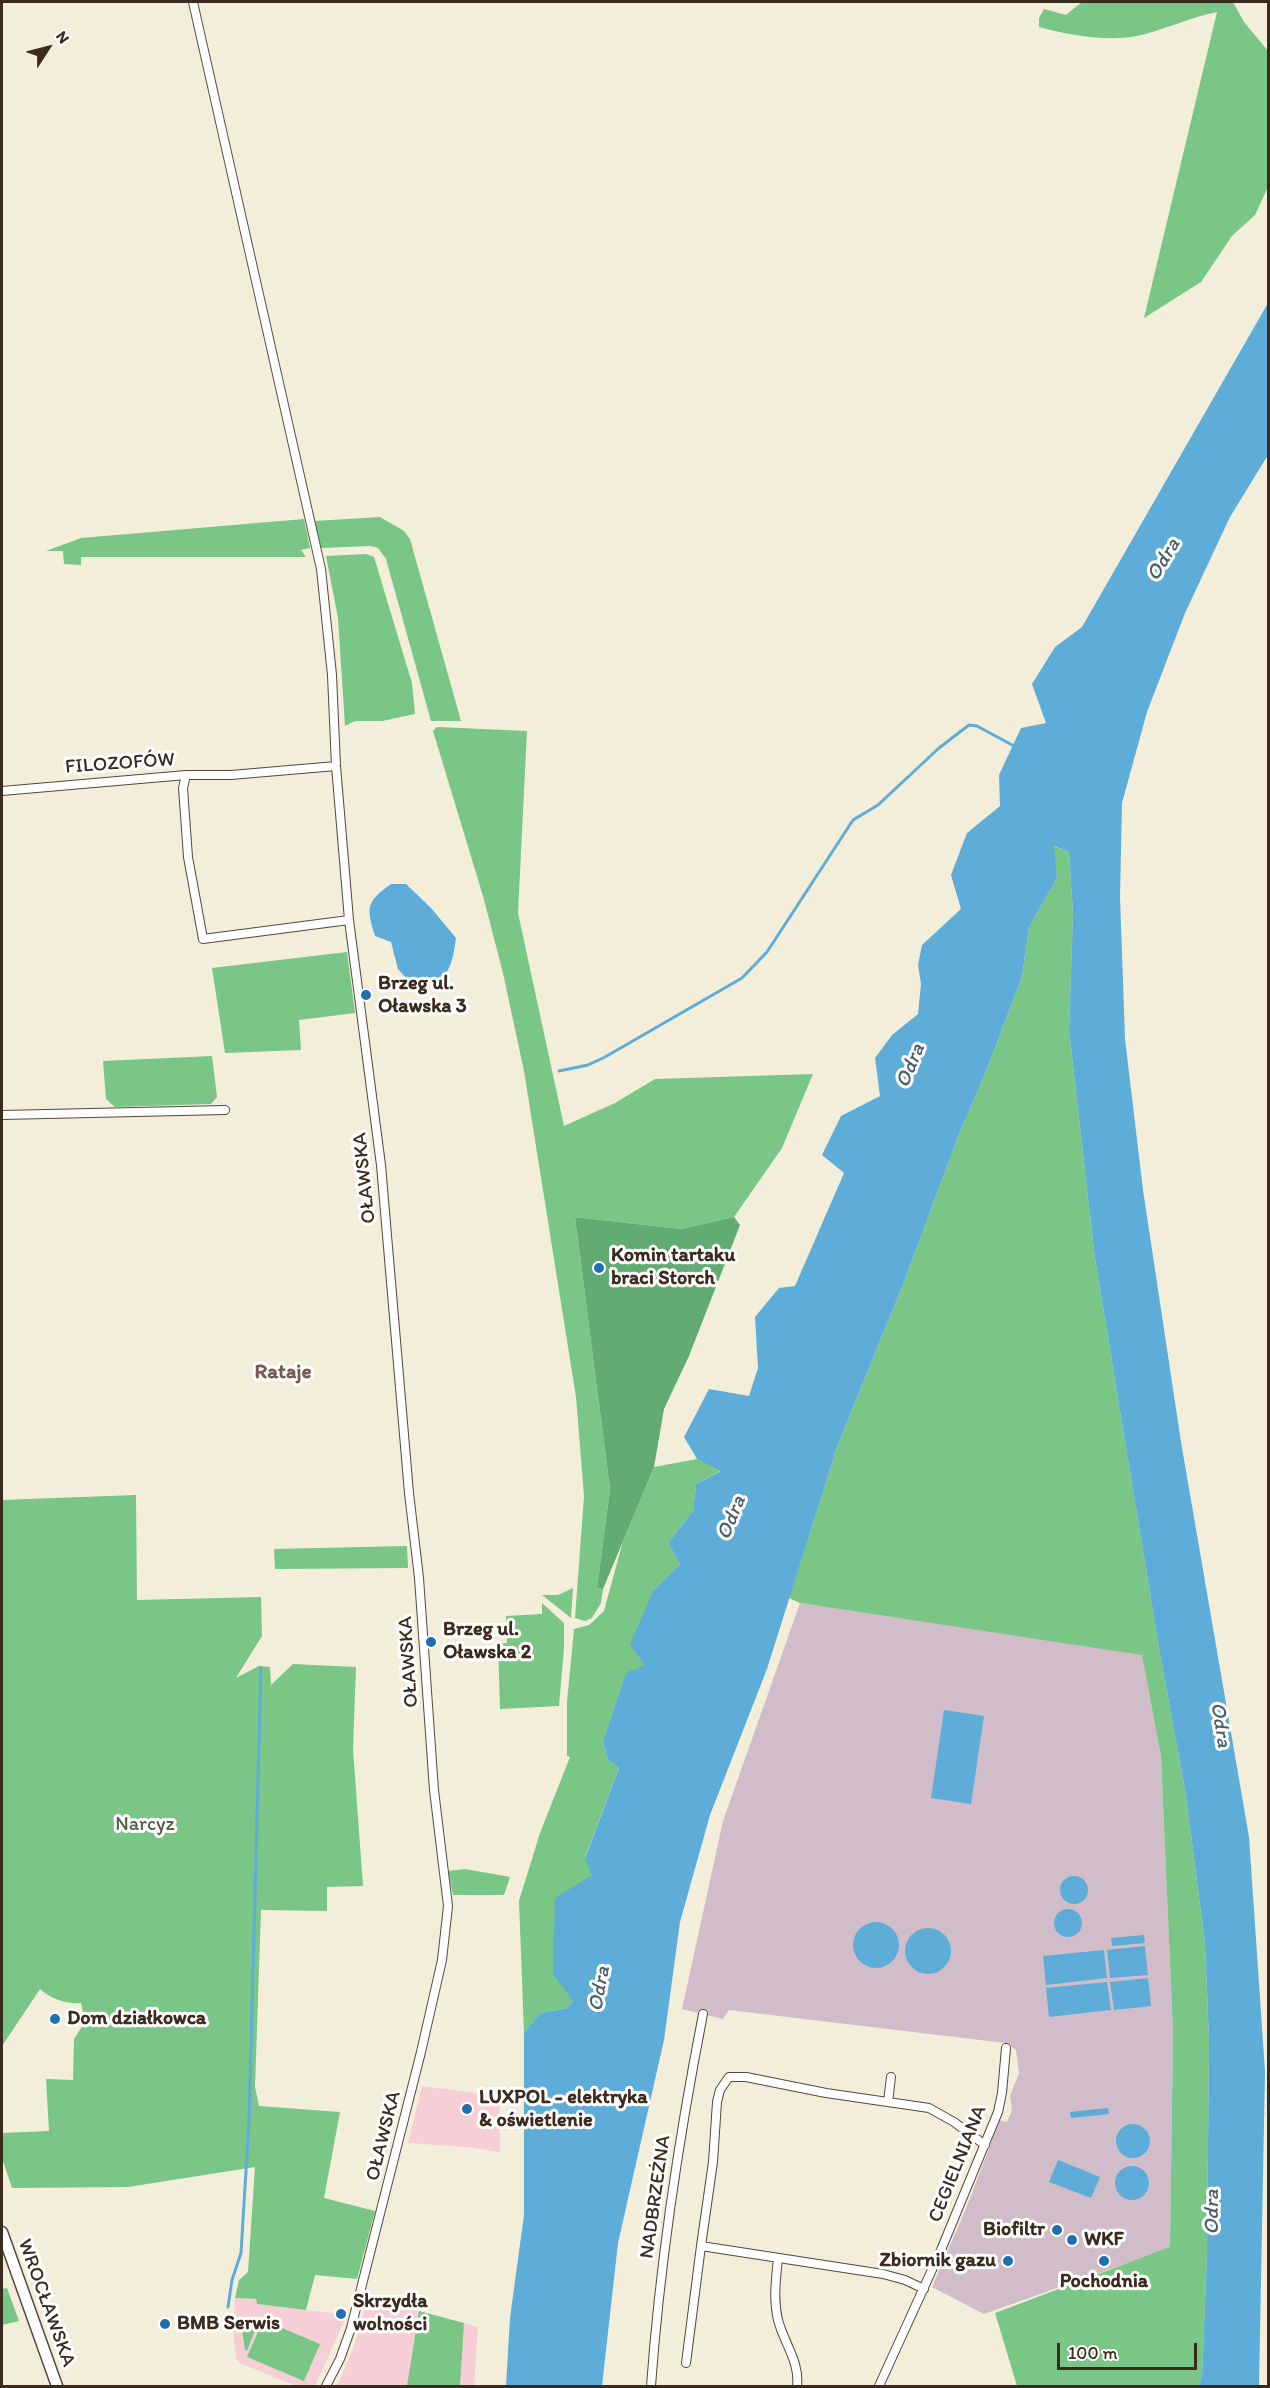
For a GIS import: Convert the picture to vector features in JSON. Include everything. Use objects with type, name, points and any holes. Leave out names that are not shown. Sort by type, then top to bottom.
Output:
[{"type":"street","name":"OŁAWSKA","points":[[193,2],[321,569],[332,675],[336,766],[349,920],[381,1165],[409,1493],[419,1578],[434,1790],[448,1906],[441,1960],[392,2174],[351,2328],[340,2359],[326,2386]]},
{"type":"street","points":[[186,775],[231,775],[336,766]]},
{"type":"street","name":"FILOZOFÓW","points":[[2,790],[186,775],[183,788],[188,856],[203,939],[349,920]]},
{"type":"street","points":[[2,1115],[225,1110]]},
{"type":"street","name":"NADBRZEŻNA","points":[[651,2386],[657,2304],[676,2166],[703,2014]]},
{"type":"street","name":"CEGIELNIANA","points":[[879,2386],[924,2289],[985,2145],[1000,2105],[1006,2048]]},
{"type":"street","points":[[686,2363],[713,2162],[717,2102],[720,2090],[729,2077],[746,2077],[826,2093],[929,2108],[954,2122],[985,2145]]},
{"type":"street","points":[[888,2102],[891,2077]]},
{"type":"street","name":"WROCŁAWSKA","points":[[2,2232],[57,2386]]},
{"type":"street","points":[[701,2246],[883,2274],[905,2280],[924,2289]]},
{"type":"street","points":[[778,2258],[775,2305],[788,2348],[797,2366],[797,2386]]},
{"type":"shaded area","points":[[800,1603],[1142,1654],[1161,1757],[1173,2032],[1170,2248],[984,2314],[932,2287],[967,2206],[1000,2120],[1007,2122],[1012,2110],[1010,2096],[1019,2073],[1016,2050],[1005,2043],[729,2010],[723,2019],[682,2009],[723,1821]]},
{"type":"shaded area","points":[[422,2086],[499,2096],[500,2152],[408,2143]]},
{"type":"shaded area","points":[[235,2298],[256,2299],[257,2304],[347,2315],[315,2386],[296,2386],[240,2363],[236,2359],[233,2329]]},
{"type":"shaded area","points":[[366,2302],[419,2311],[478,2327],[474,2386],[337,2386],[355,2344]]},
{"type":"green space","points":[[1082,2],[1233,2],[1244,22],[1268,51],[1268,187],[1255,215],[1232,236],[1201,282],[1144,318],[1217,12],[1125,38],[1088,37],[1039,27],[1039,18],[1044,9],[1066,15]]},
{"type":"green space","points":[[380,517],[404,531],[410,539],[461,721],[431,721],[386,559],[378,548],[370,546],[321,548],[315,521]]},
{"type":"green space","points":[[304,519],[310,548],[301,550],[306,557],[81,557],[81,565],[64,564],[63,551],[46,551],[81,538]]},
{"type":"green space","points":[[366,554],[374,557],[412,683],[415,714],[382,721],[355,721],[345,726],[338,618],[326,556]]},
{"type":"green space","points":[[437,727],[527,731],[518,913],[564,1126],[615,1103],[655,1079],[813,1074],[782,1148],[734,1217],[681,1229],[575,1217],[610,1489],[597,1588],[603,1589],[601,1603],[592,1618],[585,1621],[575,1618],[584,1496],[576,1397],[524,1071],[503,973],[483,896],[433,731]]},
{"type":"green space","points":[[1053,846],[1069,852],[1073,914],[1069,1030],[1095,1259],[1160,1654],[1186,1796],[1205,1944],[1209,2040],[1207,2253],[1202,2378],[1198,2386],[1017,2386],[995,2313],[1170,2247],[1173,2032],[1161,1757],[1142,1655],[800,1603],[789,1598],[837,1447],[904,1282],[959,1134],[1022,977],[1029,927],[1057,878]]},
{"type":"green space","points":[[347,952],[355,1013],[299,1020],[301,1050],[225,1053],[212,968]]},
{"type":"green space","points":[[212,1056],[217,1097],[211,1104],[115,1107],[106,1099],[103,1061]]},
{"type":"green space","points":[[575,1217],[681,1229],[734,1217],[740,1225],[689,1356],[664,1409],[654,1467],[603,1589],[597,1588],[610,1489]]},
{"type":"green space","points":[[697,1459],[722,1470],[696,1484],[693,1511],[668,1543],[680,1564],[653,1591],[646,1665],[603,1742],[608,1760],[619,1768],[585,1857],[593,1875],[573,2001],[567,2008],[540,2013],[524,2033],[519,1901],[540,1833],[570,1757],[567,1756],[567,1702],[574,1629],[589,1625],[604,1611],[623,1541],[654,1467]]},
{"type":"green space","name":"Narcyz","points":[[136,1495],[137,1600],[261,1597],[262,1636],[236,1678],[259,1666],[270,1667],[271,1685],[293,1664],[356,1667],[353,1749],[363,1886],[327,1887],[327,1911],[261,1910],[255,2087],[259,2106],[340,2112],[324,2198],[375,2211],[357,2279],[315,2275],[306,2310],[257,2304],[256,2299],[235,2298],[239,2280],[248,2272],[255,2167],[128,2187],[12,2188],[2,2158],[2,2133],[49,2131],[46,2079],[73,2080],[74,2039],[85,2022],[81,2003],[59,2000],[40,1989],[2,2046],[2,1500]]},
{"type":"green space","points":[[407,1546],[408,1568],[275,1569],[274,1549]]},
{"type":"green space","points":[[573,1588],[571,1618],[542,1595],[558,1595]]},
{"type":"green space","points":[[542,1603],[564,1623],[559,1706],[500,1709],[498,1643],[507,1643],[506,1616],[542,1614]]},
{"type":"green space","points":[[465,1869],[510,1877],[504,1895],[453,1895],[448,1871]]},
{"type":"green space","points":[[7,2288],[19,2321],[2,2325],[2,2289]]},
{"type":"green space","points":[[419,2311],[464,2323],[460,2386],[407,2386]]},
{"type":"green space","points":[[263,2320],[320,2344],[304,2381],[247,2357]]},
{"type":"green space","points":[[241,2323],[257,2325],[247,2351]]},
{"type":"water","name":"Odra","points":[[1268,303],[1268,455],[1230,517],[1185,613],[1147,712],[1122,803],[1120,897],[1125,1039],[1143,1190],[1181,1442],[1249,1837],[1265,2071],[1259,2386],[1198,2386],[1202,2378],[1207,2253],[1209,2040],[1205,1944],[1186,1796],[1160,1654],[1095,1259],[1069,1030],[1073,914],[1069,852],[1054,846],[1057,878],[1029,927],[1022,977],[959,1134],[904,1282],[837,1447],[767,1669],[710,1815],[680,1922],[664,2040],[618,2243],[602,2386],[506,2386],[510,2318],[524,2215],[524,2033],[540,2013],[567,2008],[573,2001],[553,1974],[555,1898],[592,1875],[585,1858],[619,1768],[608,1760],[603,1742],[626,1673],[645,1665],[630,1645],[653,1591],[680,1564],[668,1543],[693,1511],[696,1484],[721,1471],[697,1459],[684,1437],[709,1389],[749,1396],[758,1368],[755,1317],[779,1288],[795,1286],[844,1173],[822,1155],[841,1116],[880,1096],[875,1058],[892,1035],[918,1014],[921,984],[918,965],[922,945],[961,909],[951,875],[967,833],[1000,806],[999,775],[1021,728],[1046,723],[1032,684],[1055,647],[1082,627]]},
{"type":"water","points":[[391,884],[406,884],[431,908],[456,938],[450,966],[441,978],[434,982],[414,987],[398,969],[391,942],[375,936],[370,918],[370,906],[377,896]]},
{"type":"water","points":[[944,1710],[984,1716],[971,1804],[931,1798]]},
{"type":"water","points":[[1074,1876],[1084,1880],[1088,1890],[1084,1900],[1074,1904],[1064,1900],[1060,1890],[1064,1880]]},
{"type":"water","points":[[1068,1909],[1078,1913],[1082,1923],[1078,1933],[1068,1937],[1058,1933],[1054,1923],[1058,1913]]},
{"type":"water","points":[[876,1922],[892,1929],[899,1945],[892,1961],[876,1968],[860,1961],[853,1945],[860,1929]]},
{"type":"water","points":[[928,1928],[944,1935],[951,1951],[944,1967],[928,1974],[912,1967],[905,1951],[912,1935]]},
{"type":"water","points":[[1144,1935],[1145,1943],[1112,1946],[1111,1938]]},
{"type":"water","points":[[1145,1946],[1148,1975],[1110,1978],[1107,1950]]},
{"type":"water","points":[[1104,1950],[1107,1978],[1046,1985],[1043,1956]]},
{"type":"water","points":[[1148,1978],[1151,2006],[1114,2010],[1110,1982]]},
{"type":"water","points":[[1107,1982],[1111,2010],[1049,2017],[1046,1988]]},
{"type":"water","points":[[1108,2108],[1109,2114],[1071,2118],[1070,2112]]},
{"type":"water","points":[[1133,2124],[1145,2129],[1150,2141],[1145,2153],[1133,2158],[1121,2153],[1116,2141],[1121,2129]]},
{"type":"water","points":[[1058,2160],[1100,2177],[1091,2198],[1049,2182]]},
{"type":"water","points":[[1132,2166],[1144,2171],[1149,2183],[1144,2195],[1132,2200],[1120,2195],[1115,2183],[1120,2171]]},
{"type":"waterway","points":[[559,1071],[588,1065],[605,1057],[742,978],[767,952],[853,820],[878,805],[939,748],[969,725],[977,726],[1014,746]]},
{"type":"waterway","points":[[228,2307],[232,2280],[241,2253],[249,2121],[261,1668]]},
{"type":"place","name":"Brzeg ul. Oławska 3","points":[[366,995]]},
{"type":"place","name":"Komin tartaku braci Storch","points":[[599,1268]]},
{"type":"place","name":"Brzeg ul. Oławska 2","points":[[431,1642]]},
{"type":"place","name":"Dom działkowca","points":[[55,2019]]},
{"type":"place","name":"LUXPOL - elektryka & oświetlenie","points":[[467,2109]]},
{"type":"place","name":"Biofiltr","points":[[1057,2230]]},
{"type":"place","name":"WKF","points":[[1072,2240]]},
{"type":"place","name":"Zbiornik gazu","points":[[1008,2261]]},
{"type":"place","name":"Pochodnia","points":[[1104,2261]]},
{"type":"place","name":"Skrzydła wolności","points":[[341,2314]]},
{"type":"place","name":"BMB Serwis","points":[[165,2324]]},
{"type":"district","name":"Rataje","points":[[283,1373]]}]
